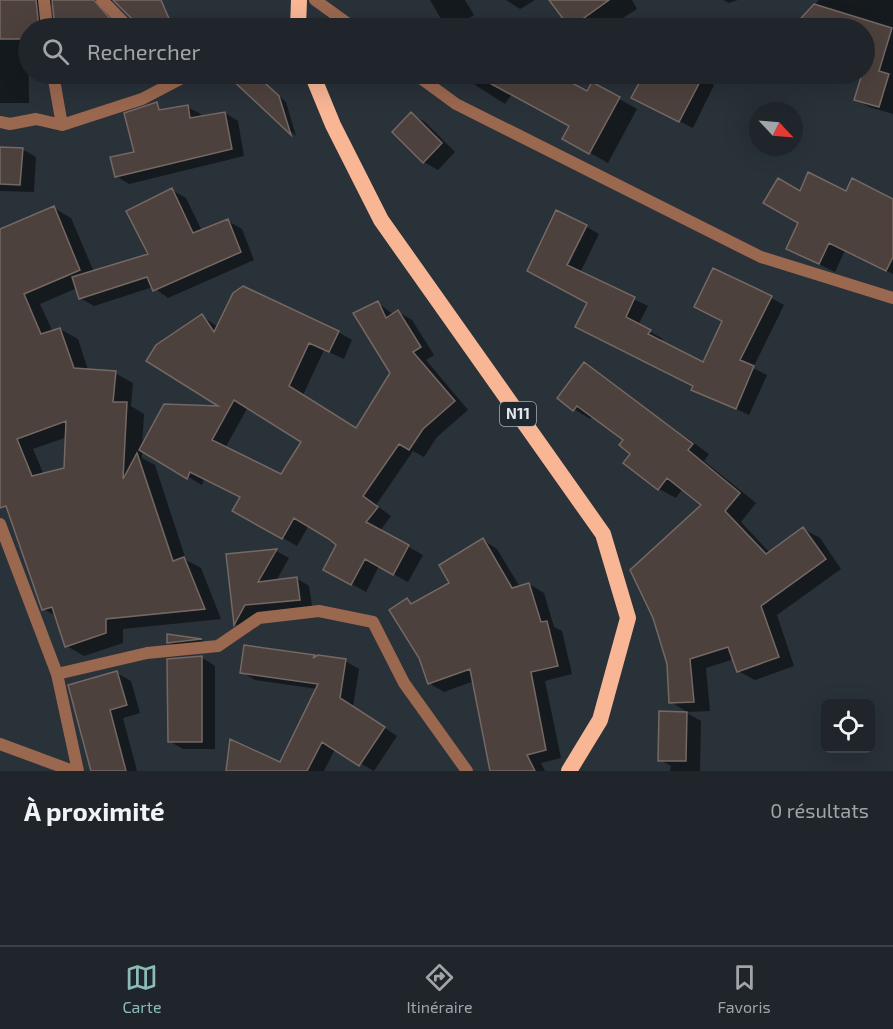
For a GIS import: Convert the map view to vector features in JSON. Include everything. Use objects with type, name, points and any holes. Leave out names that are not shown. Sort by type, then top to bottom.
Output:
[{"type":"highway","points":[[298,18],[299,0]]},
{"type":"highway","name":"N11","points":[[316,84],[333,125],[381,220],[603,534],[628,618],[600,720],[569,771]]},
{"type":"street","points":[[44,0],[46,18]]},
{"type":"street","points":[[102,0],[119,18]]},
{"type":"street","points":[[315,0],[340,18]]},
{"type":"street","points":[[55,84],[62,125]]},
{"type":"street","points":[[0,122],[10,124],[36,120],[62,125],[142,99],[167,84]]},
{"type":"street","points":[[429,84],[456,104],[761,257],[893,298]]},
{"type":"street","points":[[0,524],[57,674],[78,771]]},
{"type":"street","points":[[57,674],[147,653],[218,646],[259,618],[319,611],[373,621],[404,683],[467,771]]},
{"type":"street","points":[[0,744],[46,766],[73,771]]},
{"type":"building","points":[[0,0],[36,0],[38,18],[18,18],[18,39],[0,39]]},
{"type":"building","points":[[52,0],[94,0],[109,18],[54,18]]},
{"type":"building","points":[[113,0],[161,0],[169,18],[131,18]]},
{"type":"building","points":[[549,0],[609,0],[584,18],[562,18]]},
{"type":"building","points":[[814,4],[860,18],[801,18]]},
{"type":"building","points":[[875,23],[892,28],[879,71],[889,74],[879,107],[854,100],[859,84],[875,84]]},
{"type":"building","points":[[237,84],[266,84],[279,96],[291,135]]},
{"type":"building","points":[[491,84],[574,84],[587,91],[591,84],[596,84],[620,97],[589,154],[562,139],[569,126]]},
{"type":"building","points":[[639,84],[699,84],[679,122],[631,98]]},
{"type":"building","points":[[157,102],[159,110],[188,105],[190,118],[225,112],[232,149],[115,177],[110,157],[134,152],[124,113]]},
{"type":"building","points":[[411,112],[442,143],[423,163],[392,132]]},
{"type":"building","points":[[0,147],[23,148],[20,185],[0,184]]},
{"type":"building","points":[[808,172],[846,191],[852,178],[893,199],[893,257],[886,271],[829,243],[819,264],[786,249],[798,223],[763,203],[778,178],[800,191]]},
{"type":"building","points":[[172,188],[193,233],[228,219],[241,252],[153,291],[147,277],[79,299],[72,277],[148,254],[126,211]]},
{"type":"building","points":[[54,206],[80,270],[24,294],[41,334],[60,328],[74,368],[116,371],[113,402],[127,402],[123,479],[137,453],[173,561],[184,557],[205,609],[106,619],[106,633],[65,647],[52,607],[42,610],[6,506],[0,508],[0,229]],"holes":[[[66,421],[64,468],[32,476],[17,439]]]},
{"type":"building","points":[[556,210],[587,225],[567,265],[635,297],[626,317],[651,330],[648,334],[703,362],[722,321],[694,307],[713,268],[772,296],[740,360],[754,366],[736,409],[691,390],[693,386],[575,327],[587,303],[527,271]]},
{"type":"building","points":[[243,286],[339,331],[329,352],[309,343],[289,386],[356,428],[390,373],[353,313],[378,301],[386,318],[398,310],[421,347],[413,352],[455,401],[423,429],[409,450],[399,444],[363,496],[378,507],[366,522],[409,545],[393,575],[365,559],[351,585],[323,570],[336,545],[329,539],[294,518],[282,539],[232,511],[240,497],[190,472],[187,479],[139,450],[164,404],[218,406],[146,361],[156,345],[202,314],[214,332],[233,293]],"holes":[[[234,400],[301,442],[281,474],[212,440]]]},
{"type":"building","points":[[584,362],[693,444],[688,450],[740,493],[725,511],[766,554],[803,527],[826,559],[761,606],[779,657],[737,672],[728,647],[690,659],[694,702],[669,703],[667,664],[653,618],[630,570],[701,505],[667,478],[658,490],[623,463],[630,454],[619,445],[623,440],[577,406],[573,411],[557,398]]},
{"type":"building","points":[[483,538],[512,588],[529,583],[541,622],[547,621],[558,666],[531,672],[546,750],[527,755],[535,771],[490,771],[470,669],[428,684],[419,658],[389,610],[407,598],[411,604],[449,583],[439,565]]},
{"type":"building","points":[[277,549],[258,582],[297,577],[300,600],[245,605],[234,625],[226,554]]},
{"type":"building","points":[[167,634],[202,639],[167,643]]},
{"type":"building","points":[[244,645],[315,655],[313,658],[318,655],[346,659],[340,698],[385,727],[359,766],[322,742],[307,771],[226,771],[230,739],[280,762],[318,684],[240,673]]},
{"type":"building","points":[[202,656],[202,742],[168,742],[167,659]]},
{"type":"building","points":[[117,671],[127,705],[110,710],[126,771],[91,771],[68,685]]},
{"type":"building","points":[[659,711],[687,712],[686,761],[658,761]]}]
